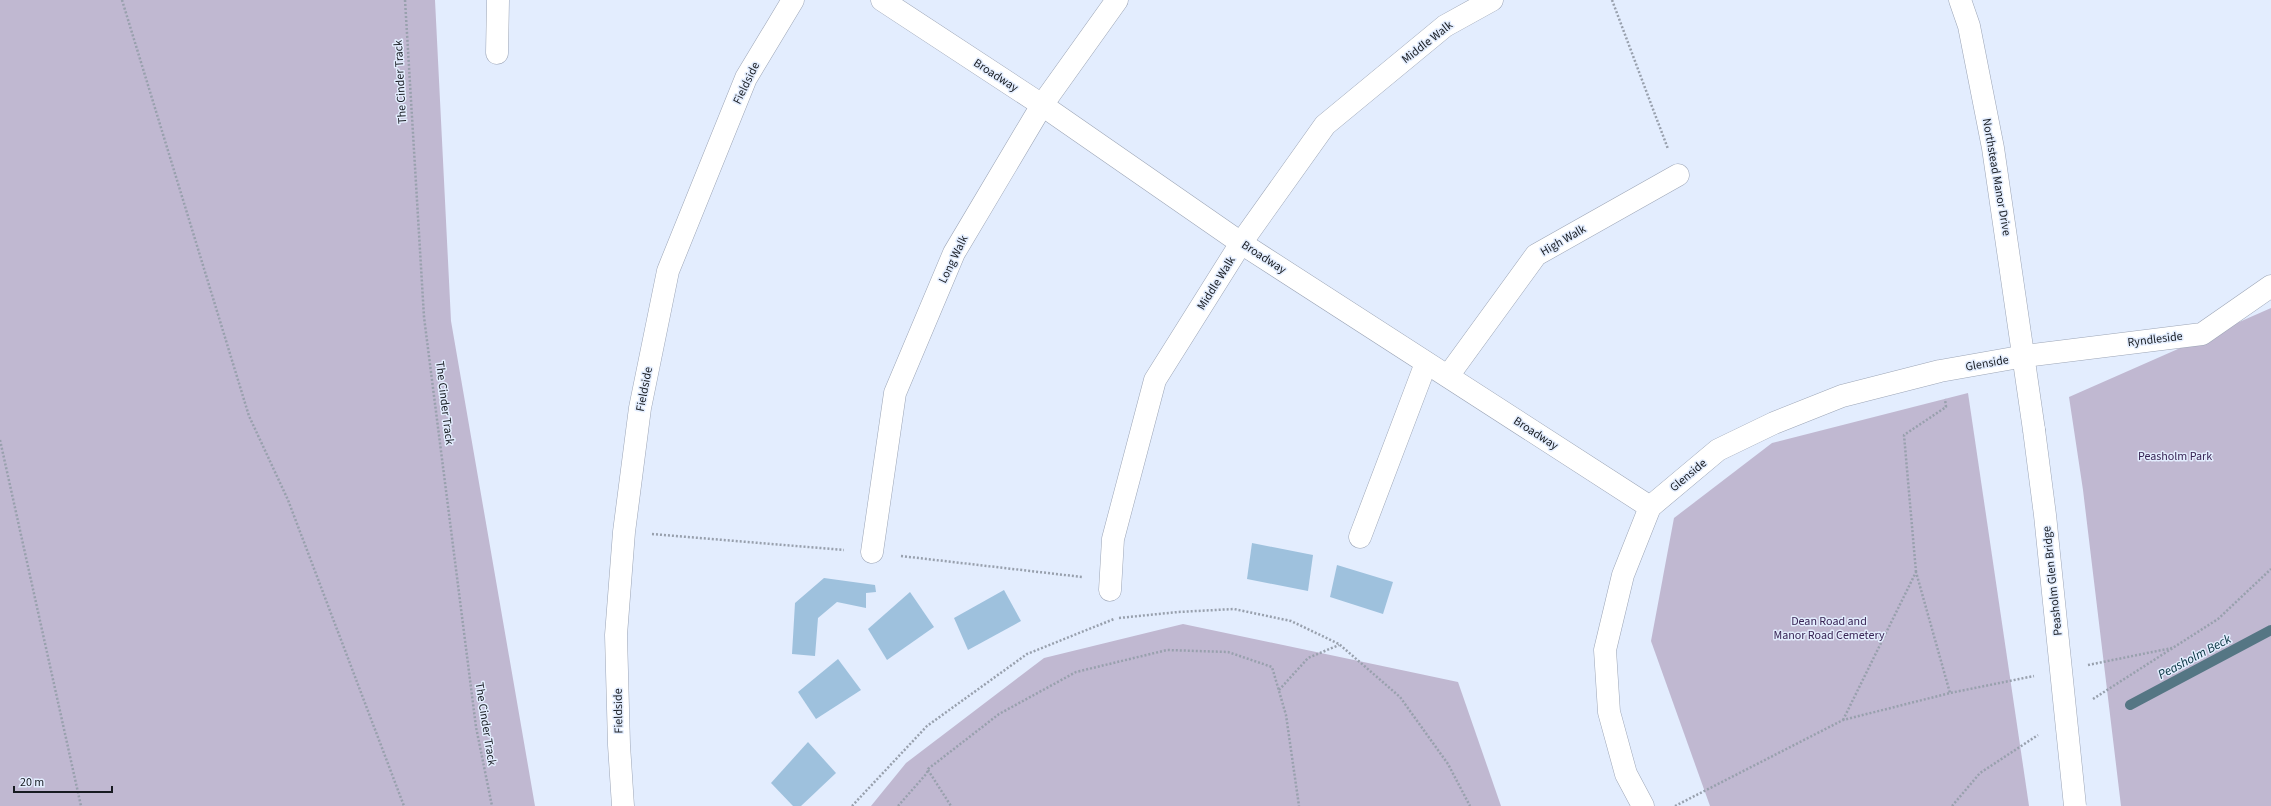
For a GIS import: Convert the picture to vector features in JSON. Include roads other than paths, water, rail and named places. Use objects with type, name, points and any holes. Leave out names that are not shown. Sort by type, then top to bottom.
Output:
[{"type":"street","points":[[497,53],[498,0]]},
{"type":"street","name":"Fieldside","points":[[623,806],[619,745],[616,635],[624,532],[640,408],[668,271],[746,78],[793,0]]},
{"type":"street","name":"Broadway","points":[[882,0],[1042,105],[1241,243],[1650,506]]},
{"type":"street","name":"Long Walk","points":[[872,552],[895,393],[954,252],[1042,105],[1117,0]]},
{"type":"street","name":"Middle Walk","points":[[1110,590],[1113,539],[1156,380],[1241,243],[1325,125],[1445,26],[1492,0]]},
{"type":"street","name":"Northstead Manor Drive","points":[[1960,0],[1969,26],[1993,148],[2025,356]]},
{"type":"street","name":"High Walk","points":[[1448,376],[1536,255],[1678,175]]},
{"type":"street","name":"Ryndleside","points":[[2025,356],[2202,334],[2271,286]]},
{"type":"street","name":"Glenside","points":[[1643,806],[1626,774],[1609,712],[1605,650],[1623,575],[1650,506],[1718,450],[1774,423],[1842,396],[1940,371],[2025,356]]},
{"type":"street","name":"Peasholm Glen Bridge","points":[[2025,356],[2045,515],[2075,806]]},
{"type":"street","points":[[1360,537],[1426,362]]},
{"type":"waterway","name":"Peasholm Beck","points":[[2130,705],[2271,630]]},
{"type":"park label","name":"Peasholm Park","points":[[2175,456]]},
{"type":"park label","name":"Dean Road and Manor Road Cemetery","points":[[1829,628]]}]
